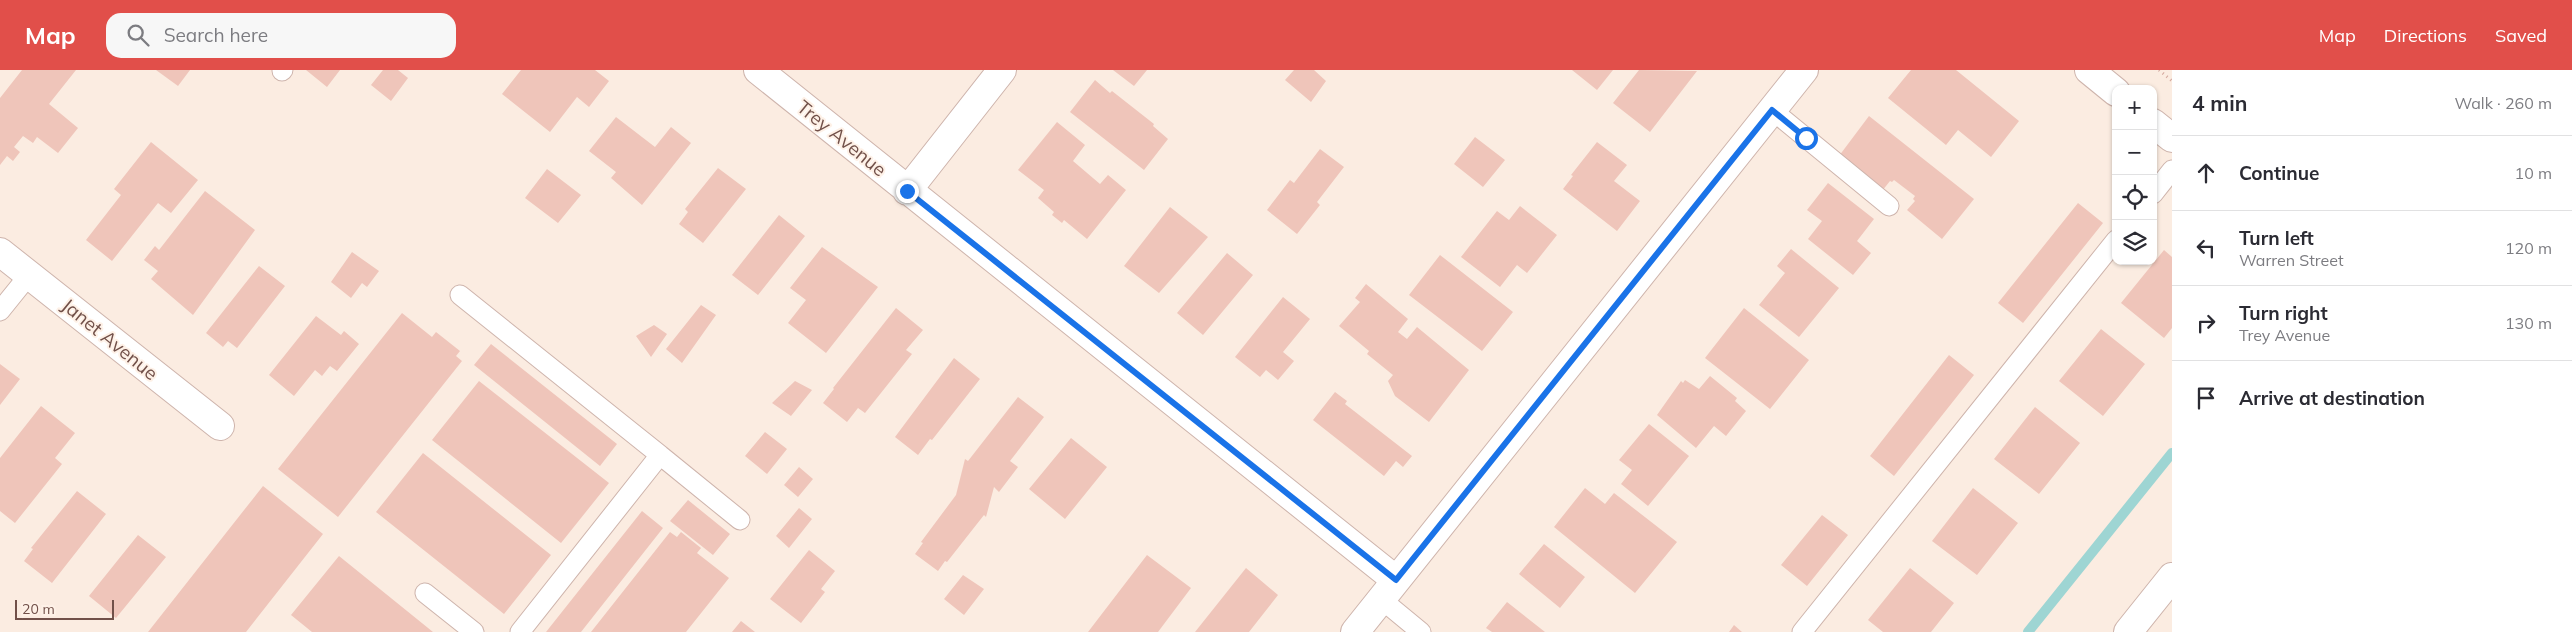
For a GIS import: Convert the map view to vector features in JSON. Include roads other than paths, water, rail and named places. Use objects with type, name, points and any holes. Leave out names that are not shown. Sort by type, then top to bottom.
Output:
[{"type":"street","name":"Trey Avenue","points":[[758,70],[907,191],[1388,590]]},
{"type":"street","points":[[907,191],[1002,70]]},
{"type":"street","points":[[1354,632],[1804,70]]},
{"type":"street","points":[[2089,70],[2112,89]]},
{"type":"street","points":[[2157,126],[2172,138]]},
{"type":"street","name":"Janet Avenue","points":[[0,252],[220,426]]},
{"type":"street","points":[[2128,632],[2172,577]]},
{"type":"lane","points":[[1772,110],[1889,206]]},
{"type":"lane","points":[[2157,189],[2172,170]]},
{"type":"lane","points":[[1802,632],[2112,245]]},
{"type":"lane","points":[[0,311],[29,275]]},
{"type":"lane","points":[[460,295],[740,520]]},
{"type":"lane","points":[[520,632],[660,455]]},
{"type":"lane","points":[[1388,590],[1421,632]]},
{"type":"lane","points":[[425,593],[474,632]]},
{"type":"waterway","points":[[2028,632],[2172,453]]}]
